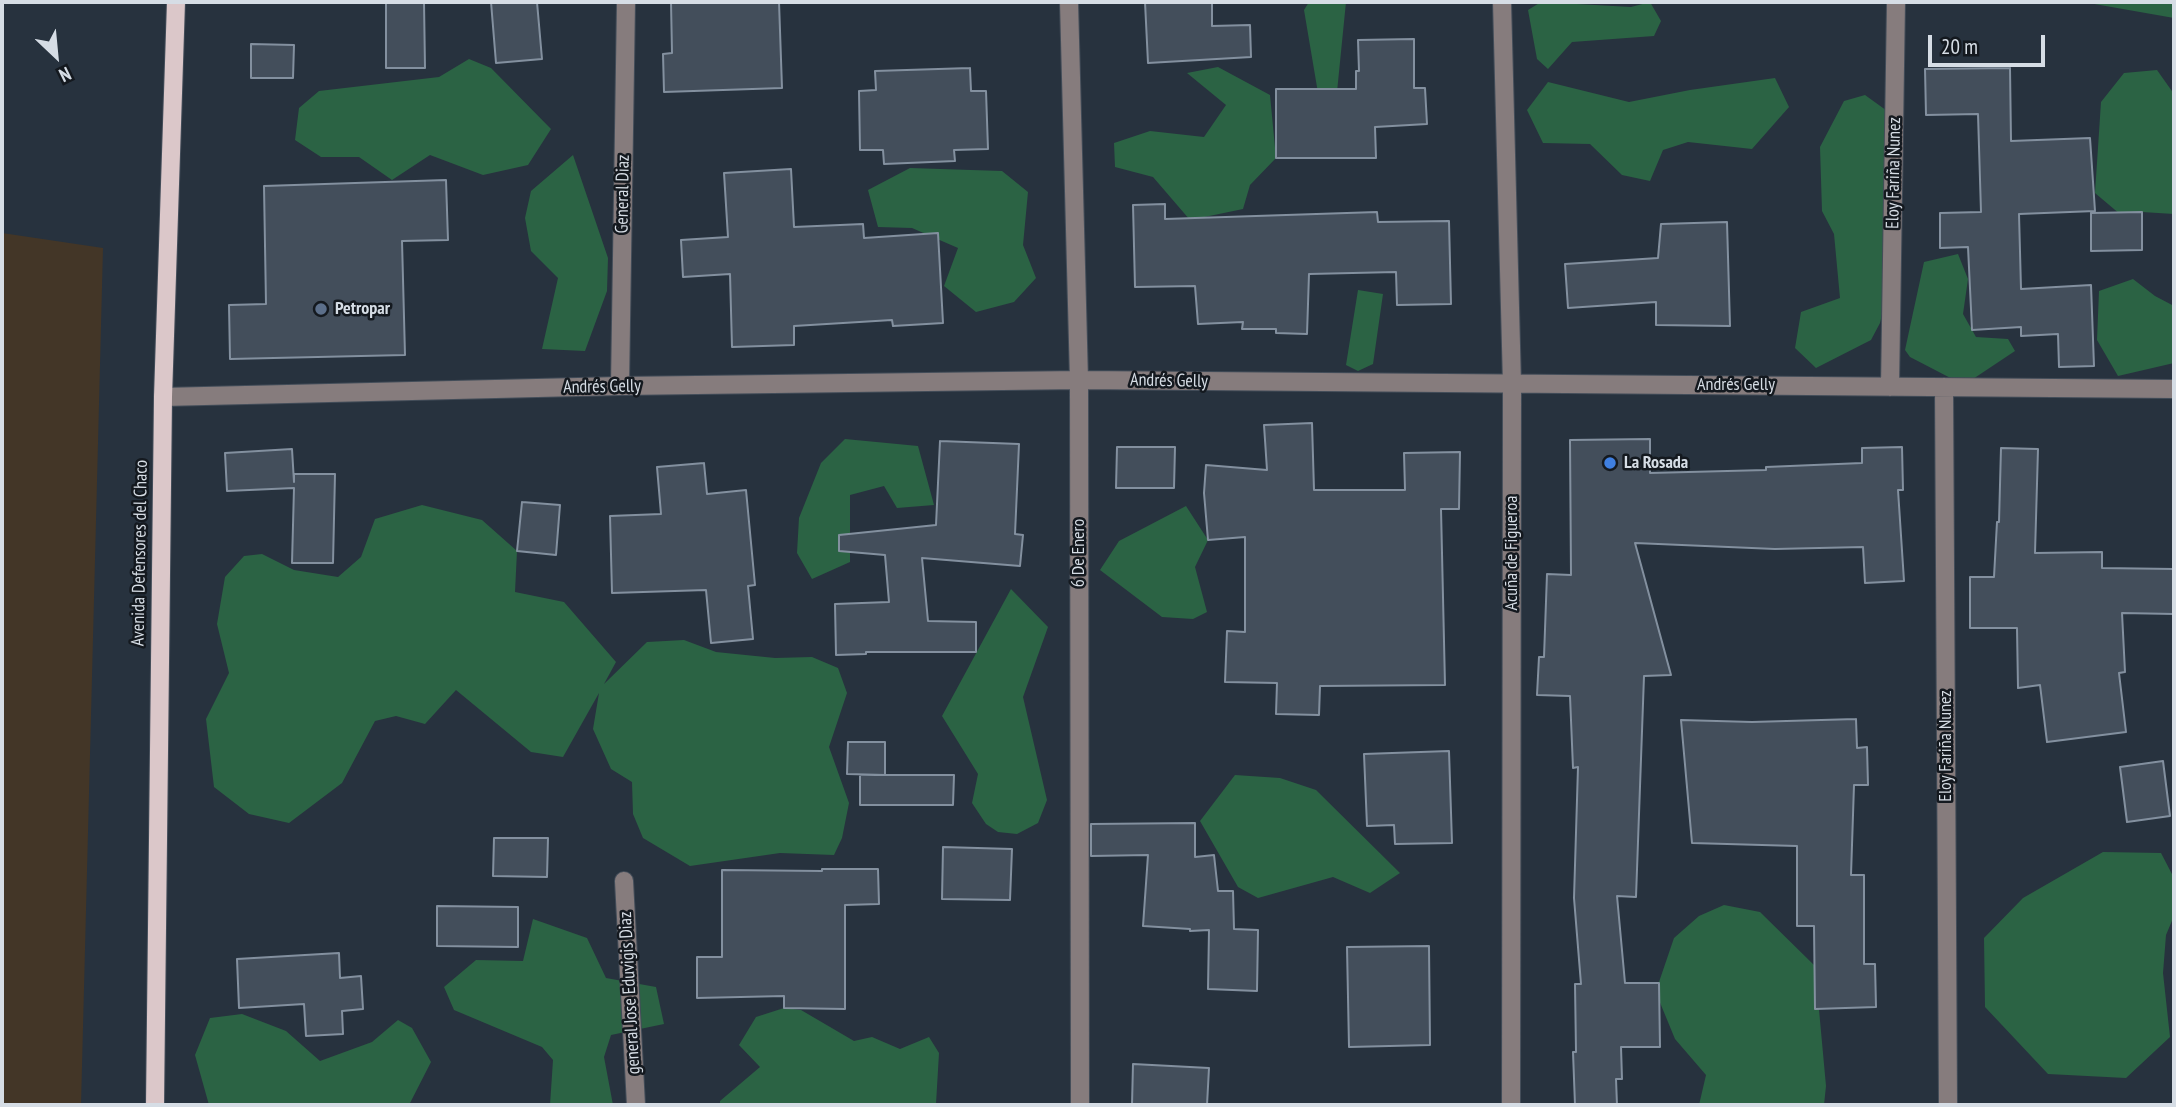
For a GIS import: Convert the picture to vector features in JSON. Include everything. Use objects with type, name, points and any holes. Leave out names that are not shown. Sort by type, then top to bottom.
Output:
[{"type":"main road","name":"Avenida Defensores del Chaco","points":[[155,1105],[163,397],[176,2]]},
{"type":"street","name":"General Diaz","points":[[620,386],[626,2]]},
{"type":"street","name":"6 De Enero","points":[[1069,2],[1079,380],[1080,1105]]},
{"type":"street","name":"Acuña de Figueroa","points":[[1502,2],[1512,384],[1511,1105]]},
{"type":"street","name":"Eloy Fariña Nunez","points":[[1891,387],[1896,2]]},
{"type":"street","name":"Andrés Gelly","points":[[163,397],[620,386],[1079,380],[2174,389]]},
{"type":"street","name":"Eloy Fariña Nunez","points":[[1944,387],[1948,1105]]},
{"type":"street","name":"general Jose Eduvigis Diaz","points":[[624,881],[636,1105]]},
{"type":"shaded area","points":[[2,233],[103,248],[81,1105],[2,1105]]},
{"type":"green space","points":[[1309,2],[1346,2],[1337,92],[1318,93],[1304,10]]},
{"type":"green space","points":[[1541,2],[1631,7],[1650,2],[1661,21],[1654,36],[1572,42],[1548,69],[1537,59],[1528,10]]},
{"type":"green space","points":[[2083,2],[2174,2],[2174,18]]},
{"type":"green space","points":[[469,59],[491,68],[551,129],[528,165],[483,175],[430,155],[392,180],[359,157],[321,157],[295,140],[299,108],[319,91],[439,77]]},
{"type":"green space","points":[[1218,67],[1270,95],[1276,158],[1250,185],[1243,209],[1190,220],[1153,177],[1115,167],[1114,143],[1150,131],[1204,137],[1226,105],[1187,73]]},
{"type":"green space","points":[[2157,70],[2174,94],[2174,214],[2142,212],[2121,215],[2095,193],[2101,102],[2124,73]]},
{"type":"green space","points":[[1775,78],[1789,107],[1752,149],[1688,142],[1663,150],[1650,181],[1622,175],[1590,144],[1543,143],[1527,110],[1548,82],[1629,102]]},
{"type":"green space","points":[[1865,95],[1901,121],[1891,276],[1880,323],[1871,340],[1816,368],[1795,348],[1801,312],[1840,298],[1834,234],[1822,211],[1820,147],[1844,101]]},
{"type":"green space","points":[[573,155],[608,258],[607,291],[585,351],[542,349],[558,278],[531,251],[525,218],[531,191]]},
{"type":"green space","points":[[910,168],[1002,171],[1028,192],[1023,245],[1036,278],[1014,302],[976,312],[944,286],[958,248],[912,228],[878,227],[868,190]]},
{"type":"green space","points":[[1958,254],[1968,279],[1963,314],[1976,337],[2008,339],[2015,351],[1964,385],[1910,357],[1905,350],[1924,262]]},
{"type":"green space","points":[[2133,279],[2174,306],[2174,363],[2118,376],[2097,340],[2099,291]]},
{"type":"green space","points":[[1358,290],[1383,294],[1373,364],[1358,371],[1346,365]]},
{"type":"green space","points":[[845,439],[918,446],[934,505],[897,508],[884,486],[850,495],[850,562],[812,579],[797,553],[799,518],[821,463]]},
{"type":"green space","points":[[422,505],[482,520],[517,551],[515,592],[564,602],[616,662],[604,684],[647,642],[684,640],[716,652],[775,658],[812,657],[838,668],[847,693],[829,747],[849,803],[842,838],[834,855],[780,853],[690,866],[643,838],[633,814],[632,782],[611,769],[593,729],[599,693],[563,757],[531,752],[456,690],[425,724],[396,716],[375,721],[342,783],[289,823],[249,814],[214,787],[206,719],[229,673],[217,624],[225,577],[244,556],[262,554],[294,570],[338,577],[361,557],[375,519]]},
{"type":"green space","points":[[1186,506],[1208,540],[1195,567],[1207,612],[1193,619],[1162,617],[1100,570],[1119,541]]},
{"type":"green space","points":[[1011,589],[1048,627],[1023,697],[1047,800],[1038,823],[1017,834],[998,832],[986,824],[972,803],[978,774],[942,716]]},
{"type":"green space","points":[[1235,775],[1280,778],[1316,790],[1400,873],[1370,893],[1333,877],[1258,898],[1238,887],[1200,821]]},
{"type":"green space","points":[[2103,852],[2161,853],[2174,878],[2174,916],[2166,935],[2163,973],[2170,1037],[2126,1078],[2048,1074],[1985,1007],[1984,938],[2023,898]]},
{"type":"green space","points":[[1724,905],[1760,912],[1815,966],[1826,1086],[1824,1105],[1699,1105],[1706,1075],[1675,1039],[1654,988],[1659,982],[1674,938],[1699,916]]},
{"type":"green space","points":[[533,919],[587,938],[606,978],[656,987],[664,1024],[611,1035],[604,1057],[613,1105],[550,1105],[553,1060],[542,1047],[454,1010],[444,987],[476,960],[523,961]]},
{"type":"green space","points":[[784,1008],[801,1010],[854,1041],[872,1037],[900,1049],[929,1037],[939,1053],[936,1104],[720,1105],[720,1101],[760,1067],[739,1045],[756,1017]]},
{"type":"green space","points":[[242,1014],[286,1031],[320,1061],[372,1042],[398,1020],[412,1028],[431,1062],[409,1105],[209,1105],[195,1055],[210,1018]]},
{"type":"building","points":[[386,2],[424,2],[425,68],[386,68]]},
{"type":"building","points":[[491,2],[537,2],[542,59],[496,63]]},
{"type":"building","points":[[671,2],[779,2],[782,88],[664,92],[663,54],[672,53]]},
{"type":"building","points":[[1145,2],[1212,2],[1212,26],[1250,25],[1251,57],[1148,63]]},
{"type":"building","points":[[1414,39],[1414,88],[1425,88],[1427,124],[1375,127],[1376,158],[1276,158],[1276,89],[1356,89],[1356,71],[1359,71],[1358,40]]},
{"type":"building","points":[[251,44],[294,45],[293,78],[251,78]]},
{"type":"building","points":[[970,68],[971,91],[986,91],[988,149],[954,150],[955,161],[884,164],[883,150],[860,150],[859,91],[876,90],[875,71]]},
{"type":"building","points":[[2010,68],[2011,141],[2090,138],[2095,211],[2019,214],[2021,289],[2091,285],[2094,366],[2059,367],[2058,334],[2021,336],[2021,327],[1972,330],[1968,247],[1940,248],[1940,213],[1981,212],[1978,114],[1926,115],[1925,69]]},
{"type":"building","points":[[791,169],[794,227],[863,224],[864,238],[938,233],[943,323],[893,326],[892,320],[794,326],[794,345],[732,347],[730,274],[683,277],[681,240],[728,237],[724,173]]},
{"type":"building","points":[[446,180],[448,240],[402,241],[405,355],[230,359],[229,305],[266,304],[264,186]]},
{"type":"building","points":[[1165,204],[1165,219],[1377,212],[1378,222],[1449,221],[1451,304],[1397,305],[1396,272],[1309,274],[1307,334],[1276,333],[1276,329],[1242,329],[1243,322],[1198,324],[1195,286],[1135,287],[1133,205]]},
{"type":"building","points":[[2142,212],[2142,250],[2091,251],[2091,213]]},
{"type":"building","points":[[1727,222],[1730,326],[1656,325],[1656,302],[1568,308],[1565,264],[1658,258],[1661,224]]},
{"type":"building","points":[[1312,423],[1314,490],[1405,490],[1404,453],[1460,452],[1459,509],[1441,509],[1445,685],[1320,686],[1319,715],[1276,714],[1277,683],[1225,682],[1227,631],[1245,632],[1245,537],[1208,540],[1204,493],[1206,465],[1267,470],[1264,425]]},
{"type":"building","points":[[1650,439],[1650,473],[1766,470],[1766,467],[1862,463],[1862,448],[1902,447],[1903,490],[1898,490],[1904,581],[1865,583],[1863,547],[1775,549],[1635,543],[1671,675],[1644,676],[1636,897],[1617,896],[1625,983],[1659,983],[1660,1047],[1621,1047],[1622,1079],[1616,1079],[1617,1105],[1575,1105],[1575,984],[1581,984],[1574,898],[1578,767],[1573,768],[1570,696],[1537,695],[1539,657],[1544,657],[1547,574],[1571,575],[1570,440]]},
{"type":"building","points":[[940,441],[1019,444],[1015,534],[1023,535],[1020,566],[922,558],[928,621],[976,622],[976,652],[866,652],[836,655],[835,604],[889,602],[885,555],[839,551],[839,535],[936,525]]},
{"type":"building","points":[[1117,447],[1175,447],[1174,488],[1116,488]]},
{"type":"building","points":[[2001,448],[2038,449],[2035,553],[2102,552],[2102,568],[2174,569],[2174,614],[2122,613],[2125,672],[2119,673],[2126,732],[2047,742],[2040,685],[2018,688],[2017,628],[1970,628],[1970,577],[1994,577]]},
{"type":"building","points":[[292,449],[294,482],[294,474],[335,474],[333,563],[292,563],[294,488],[227,491],[225,453]]},
{"type":"building","points":[[704,463],[707,494],[746,490],[755,585],[748,586],[753,639],[711,643],[706,590],[612,593],[610,516],[661,514],[657,467]]},
{"type":"building","points":[[522,502],[560,505],[556,555],[517,551]]},
{"type":"building","points":[[1856,719],[1857,748],[1867,747],[1868,785],[1854,785],[1851,875],[1864,875],[1864,964],[1875,964],[1876,1007],[1815,1009],[1814,926],[1797,926],[1797,846],[1692,843],[1681,720],[1752,722]]},
{"type":"building","points":[[848,742],[885,742],[885,775],[847,774]]},
{"type":"building","points":[[1449,751],[1452,843],[1395,844],[1394,825],[1367,826],[1364,754]]},
{"type":"building","points":[[2163,761],[2170,816],[2127,822],[2120,767]]},
{"type":"building","points":[[860,775],[954,775],[953,805],[860,805]]},
{"type":"building","points":[[1195,823],[1195,857],[1214,855],[1218,891],[1233,891],[1234,929],[1258,930],[1257,991],[1208,989],[1209,930],[1190,931],[1143,926],[1148,855],[1091,856],[1091,824]]},
{"type":"building","points":[[494,838],[548,838],[547,877],[493,876]]},
{"type":"building","points":[[943,847],[1012,849],[1010,900],[942,899]]},
{"type":"building","points":[[878,869],[879,904],[845,905],[845,1009],[784,1008],[784,996],[697,998],[697,957],[722,957],[722,870]]},
{"type":"building","points":[[437,906],[518,907],[518,947],[437,946]]},
{"type":"building","points":[[1429,946],[1430,1045],[1349,1047],[1347,947]]},
{"type":"building","points":[[339,953],[340,978],[361,976],[363,1009],[342,1011],[343,1034],[306,1036],[304,1004],[239,1008],[237,959]]},
{"type":"building","points":[[1133,1064],[1209,1068],[1207,1105],[1132,1105]]},
{"type":"place","name":"Petropar","points":[[321,309]]},
{"type":"place","name":"La Rosada","points":[[1610,463]]}]
